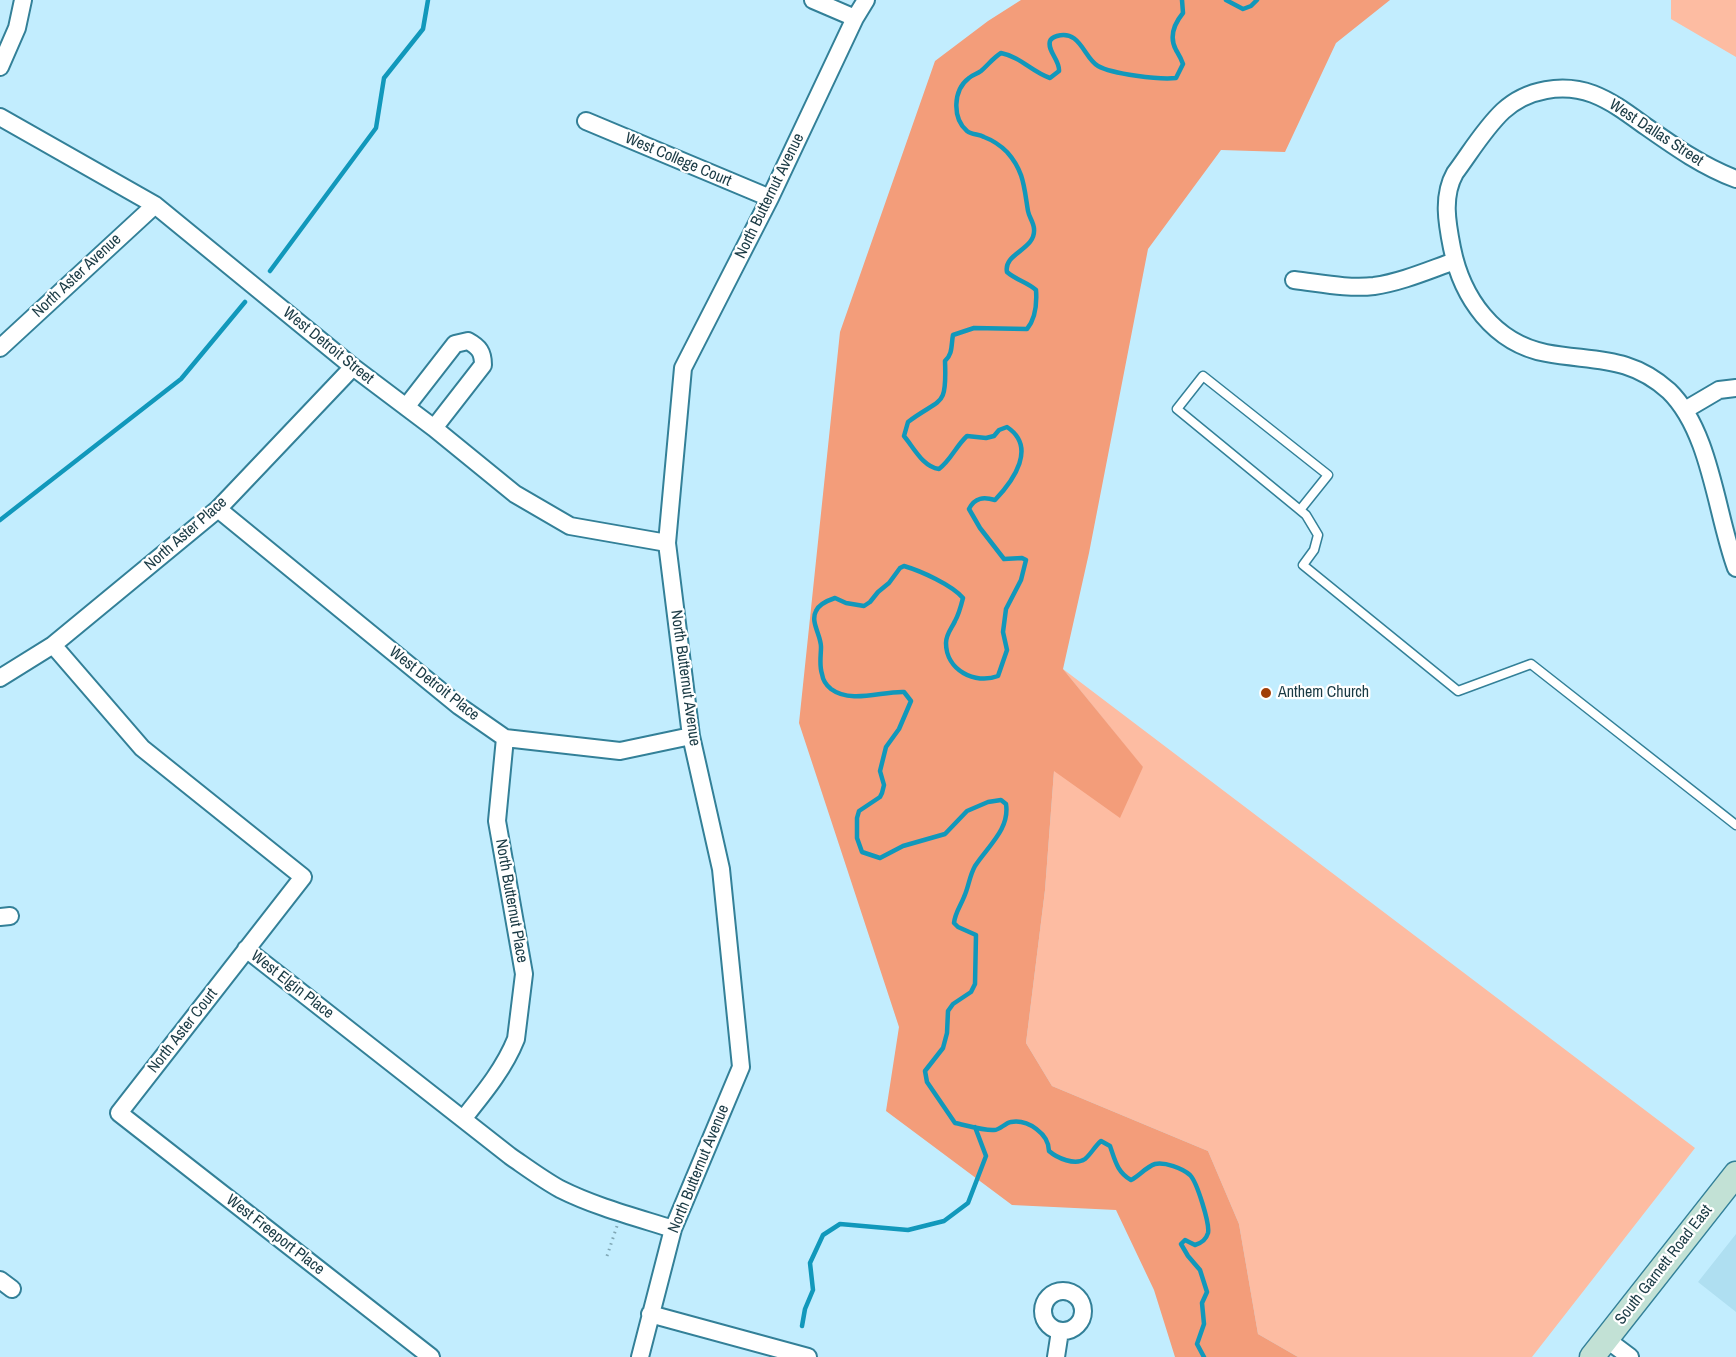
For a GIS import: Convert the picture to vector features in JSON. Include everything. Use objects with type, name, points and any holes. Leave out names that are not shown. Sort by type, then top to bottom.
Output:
[{"type":"main road","name":"South Garnett Road East","points":[[1599,1348],[1736,1174]]},
{"type":"street","points":[[0,67],[17,28],[23,0]]},
{"type":"street","points":[[813,0],[855,18]]},
{"type":"street","name":"North Butternut Avenue","points":[[640,1357],[674,1229],[741,1067],[721,869],[691,736],[668,543],[683,368],[770,198],[855,18],[866,0]]},
{"type":"street","name":"West Dallas Street","points":[[1455,261],[1448,229],[1446,197],[1449,184],[1494,120],[1511,104],[1530,94],[1550,89],[1575,89],[1594,95],[1617,106],[1696,160],[1736,179]]},
{"type":"street","name":"West Detroit Street","points":[[0,117],[155,205],[353,367],[434,428],[515,494],[570,526],[668,543]]},
{"type":"street","name":"West College Court","points":[[586,121],[770,198]]},
{"type":"street","name":"North Aster Avenue","points":[[0,348],[155,205]]},
{"type":"street","points":[[1294,280],[1350,287],[1374,286],[1455,261],[1474,306],[1503,335],[1545,353],[1616,362],[1635,368],[1669,392],[1684,410],[1701,444],[1736,568]]},
{"type":"street","points":[[406,407],[455,344],[468,341],[478,346],[483,354],[483,364],[434,428]]},
{"type":"street","name":"North Aster Place","points":[[0,678],[53,645],[218,509],[353,367]]},
{"type":"street","points":[[1684,410],[1719,390],[1736,388]]},
{"type":"street","name":"West Detroit Place","points":[[218,509],[459,706],[505,738],[620,751],[691,736]]},
{"type":"street","name":"West Elgin Place","points":[[53,645],[142,748],[303,877],[246,949],[518,1161],[559,1188],[591,1203],[674,1229]]},
{"type":"street","name":"North Butternut Place","points":[[463,1119],[498,1073],[512,1049],[516,1039],[524,974],[497,821],[505,738]]},
{"type":"street","name":"North Aster Court","points":[[119,1113],[246,949]]},
{"type":"street","name":"West Freeport Place","points":[[119,1113],[423,1355]]},
{"type":"street","points":[[651,1314],[808,1357]]},
{"type":"street","points":[[1056,1357],[1060,1330]]},
{"type":"street","points":[[1599,1348],[1630,1357]]},
{"type":"lane","points":[[1300,510],[1328,475],[1203,376],[1177,409],[1306,516],[1318,535],[1314,550],[1303,565],[1458,692],[1531,664],[1736,825]]},
{"type":"path","points":[[608,1256],[622,1213]]},
{"type":"shaded area","points":[[1021,0],[1390,0],[1336,43],[1285,152],[1221,150],[1148,249],[1089,553],[1063,669],[1143,767],[1120,818],[1054,771],[1045,890],[1026,1043],[1052,1086],[1208,1151],[1239,1224],[1258,1334],[1298,1357],[1175,1357],[1154,1290],[1116,1210],[1012,1205],[886,1111],[899,1027],[799,723],[840,332],[935,61],[988,21]]},
{"type":"shaded area","points":[[1671,0],[1736,0],[1736,57],[1671,19]]},
{"type":"shaded area","points":[[1063,669],[1695,1148],[1532,1357],[1298,1357],[1258,1334],[1239,1224],[1208,1151],[1052,1086],[1026,1043],[1045,890],[1054,771],[1143,768]]},
{"type":"shaded area","points":[[1736,1234],[1736,1312],[1698,1282]]},
{"type":"waterway","points":[[270,271],[376,128],[384,78],[423,29],[428,0]]},
{"type":"waterway","points":[[1182,0],[1183,13],[1175,26],[1173,35],[1174,45],[1183,64],[1176,78],[1136,76],[1105,69],[1093,62],[1076,40],[1065,35],[1052,38],[1050,41],[1050,48],[1059,67],[1059,71],[1050,78],[1015,58],[1001,53],[981,71],[970,77],[957,97],[957,112],[962,125],[967,131],[993,141],[1007,152],[1020,173],[1034,227],[1033,236],[1030,242],[1010,260],[1007,272],[1036,290],[1035,311],[1027,329],[974,328],[953,335],[951,352],[945,361],[943,395],[935,404],[908,422],[904,436],[928,465],[939,469],[967,436],[986,438],[994,436],[999,430],[1007,427],[1016,435],[1020,444],[1019,464],[1002,492],[995,500],[984,498],[977,500],[969,509],[980,528],[1004,559],[1022,558],[1026,560],[1021,580],[1006,609],[1003,632],[1007,650],[998,676],[971,677],[956,668],[947,653],[946,640],[958,616],[963,598],[952,588],[936,579],[904,566],[864,606],[846,603],[835,598],[819,606],[814,620],[821,642],[822,676],[831,689],[848,696],[904,692],[911,701],[899,729],[886,747],[880,771],[884,785],[882,793],[880,797],[859,811],[857,838],[862,852],[880,858],[903,846],[945,834],[967,811],[988,802],[1001,800],[1006,804],[1005,821],[997,837],[975,866],[954,923],[976,935],[975,984],[971,992],[953,1004],[948,1011],[947,1033],[943,1048],[925,1071],[927,1082],[955,1123],[990,1130],[996,1130],[1011,1122],[1024,1123],[1041,1134],[1049,1151],[1061,1158],[1076,1162],[1085,1159],[1101,1141],[1110,1146],[1115,1161],[1126,1177],[1131,1180],[1155,1164],[1173,1166],[1190,1175],[1202,1203],[1208,1233],[1202,1242],[1195,1245],[1185,1240],[1181,1244],[1200,1270],[1207,1292],[1202,1303],[1204,1324],[1197,1344],[1204,1357]]},
{"type":"waterway","points":[[1226,0],[1243,9],[1251,6],[1257,0]]},
{"type":"waterway","points":[[0,520],[181,379],[245,302]]},
{"type":"waterway","points":[[802,1326],[805,1309],[813,1290],[810,1263],[823,1235],[840,1224],[908,1230],[944,1221],[968,1203],[986,1156],[975,1127]]},
{"type":"place","name":"Anthem Church","points":[[1266,693]]}]
